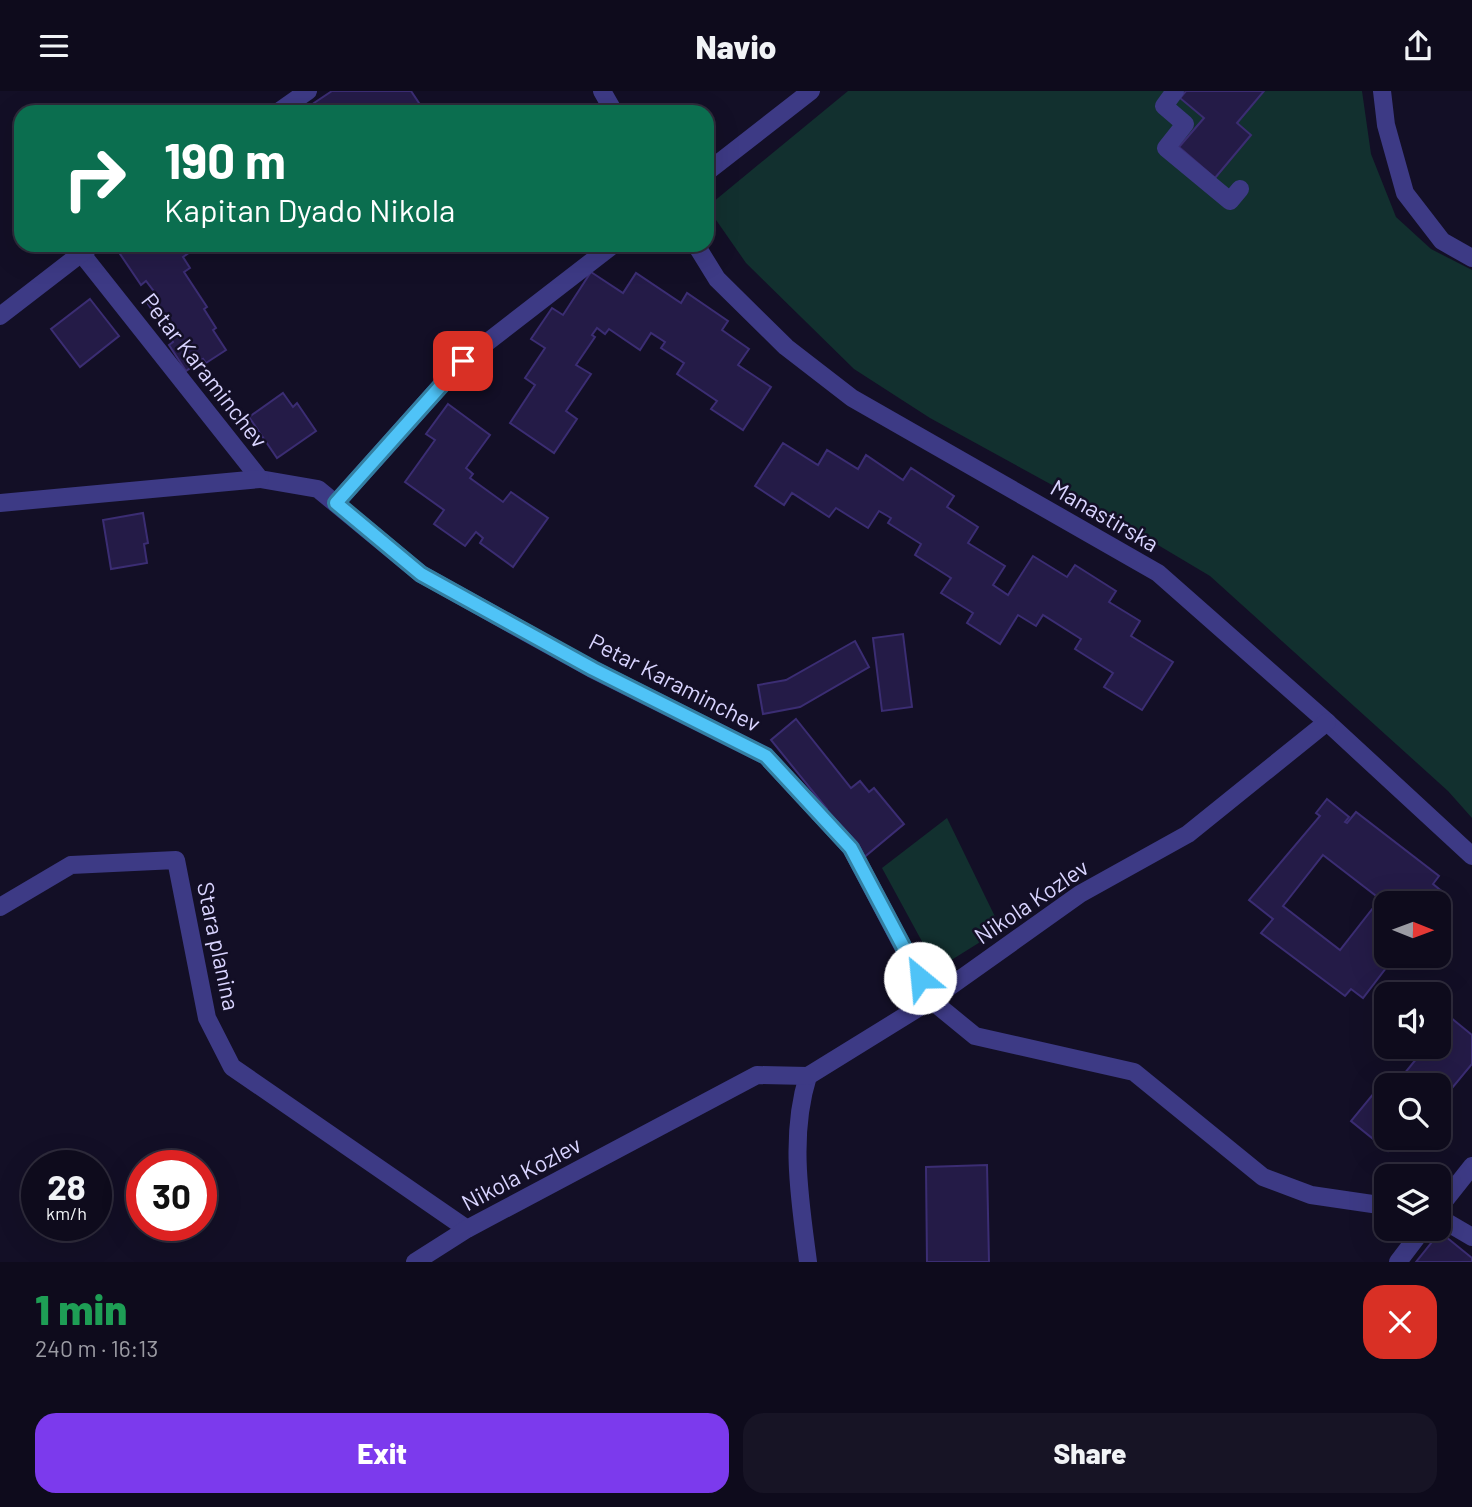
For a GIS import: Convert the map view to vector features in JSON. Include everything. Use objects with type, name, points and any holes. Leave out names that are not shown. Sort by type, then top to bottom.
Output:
[{"type":"street","points":[[288,105],[308,91]]},
{"type":"street","points":[[714,167],[811,91]]},
{"type":"street","points":[[1175,91],[1164,106],[1185,124],[1166,148],[1230,201],[1240,189]]},
{"type":"street","points":[[1382,91],[1386,125],[1405,193],[1442,241],[1472,258]]},
{"type":"street","points":[[0,316],[82,252]]},
{"type":"street","name":"Petar Karaminchev","points":[[88,252],[260,479],[318,489],[421,574],[593,669],[766,756],[851,848],[931,1000],[975,1036],[1134,1072],[1263,1177],[1311,1195],[1374,1204]]},
{"type":"street","points":[[336,503],[463,361],[604,252]]},
{"type":"street","name":"Manastirska","points":[[700,252],[717,279],[786,347],[852,398],[1158,573],[1327,722],[1472,856]]},
{"type":"street","points":[[0,503],[260,479]]},
{"type":"street","name":"Nikola Kozlev","points":[[415,1262],[467,1229],[757,1075],[807,1076],[931,1000],[1080,894],[1188,834],[1327,722]]},
{"type":"street","name":"Stara planina","points":[[0,907],[71,865],[176,860],[207,1018],[232,1067],[467,1229]]},
{"type":"street","points":[[807,1076],[797,1124],[808,1262]]},
{"type":"street","points":[[1451,1193],[1472,1166]]},
{"type":"street","points":[[1451,1225],[1472,1237]]},
{"type":"street","points":[[1398,1262],[1414,1241]]},
{"type":"green space","points":[[848,91],[1362,91],[1371,154],[1396,217],[1431,249],[1472,270],[1472,818],[1448,791],[1210,576],[1116,520],[930,418],[854,369],[746,263],[714,217],[714,201]]},
{"type":"green space","points":[[947,818],[1001,929],[937,969],[882,868]]},
{"type":"building","points":[[332,91],[411,91],[420,105],[315,105],[314,103]]},
{"type":"building","points":[[1186,91],[1264,91],[1237,123],[1251,135],[1215,178],[1179,147],[1204,118],[1180,98]]},
{"type":"building","points":[[119,252],[190,252],[183,257],[190,268],[184,272],[207,307],[204,309],[216,328],[213,330],[226,350],[206,363],[203,359],[186,371],[169,345],[173,342],[146,301],[156,294],[146,281],[141,285]]},
{"type":"building","points":[[591,272],[623,293],[636,273],[681,303],[687,293],[728,321],[722,330],[749,349],[738,365],[771,387],[743,430],[711,409],[717,401],[677,374],[684,363],[661,348],[665,342],[651,333],[640,350],[609,329],[605,334],[597,328],[592,335],[595,337],[576,365],[591,374],[566,411],[577,419],[554,453],[510,423],[535,385],[525,378],[545,348],[531,339],[552,308],[563,315]]},
{"type":"building","points":[[90,299],[119,336],[80,367],[51,329]]},
{"type":"building","points":[[283,393],[293,407],[297,403],[316,431],[277,458],[249,417]]},
{"type":"building","points":[[448,404],[490,435],[466,468],[473,474],[470,478],[503,502],[511,492],[548,518],[513,567],[480,543],[483,538],[476,532],[465,546],[434,524],[444,510],[405,482],[435,440],[426,434]]},
{"type":"building","points":[[783,443],[818,465],[827,450],[858,469],[866,455],[903,480],[911,468],[954,496],[947,507],[978,527],[968,543],[1005,566],[993,585],[1008,595],[1033,556],[1067,577],[1075,565],[1116,591],[1109,602],[1140,621],[1131,636],[1173,662],[1142,710],[1104,687],[1113,673],[1075,649],[1081,639],[1043,615],[1036,626],[1018,615],[1000,644],[967,623],[973,613],[941,593],[951,578],[915,555],[921,544],[888,523],[891,518],[879,511],[868,528],[836,508],[829,517],[792,493],[784,505],[755,486]]},
{"type":"building","points":[[143,513],[148,543],[144,544],[147,563],[111,569],[103,520]]},
{"type":"building","points":[[903,634],[912,707],[882,711],[873,638]]},
{"type":"building","points":[[855,641],[869,667],[800,707],[763,714],[758,685],[786,680]]},
{"type":"building","points":[[796,719],[851,788],[860,781],[869,792],[874,788],[904,824],[862,859],[824,812],[827,809],[771,740]]},
{"type":"building","points":[[1327,799],[1349,817],[1345,822],[1347,823],[1356,812],[1439,876],[1433,884],[1442,891],[1374,891],[1374,894],[1323,855],[1283,906],[1340,950],[1374,907],[1374,968],[1386,968],[1363,998],[1351,989],[1345,996],[1261,933],[1273,919],[1249,900],[1320,816],[1316,813]]},
{"type":"building","points":[[1451,1018],[1472,1035],[1472,1064],[1451,1089],[1451,1073],[1405,1073],[1416,1059],[1451,1059]]},
{"type":"building","points":[[1374,1093],[1374,1140],[1351,1121]]},
{"type":"building","points":[[987,1165],[989,1262],[927,1262],[926,1167]]},
{"type":"building","points":[[1433,1241],[1451,1241],[1472,1258],[1472,1262],[1416,1262]]},
{"type":"route","points":[[463,361],[336,503],[421,574],[593,669],[766,756],[851,848],[920,978]]}]
